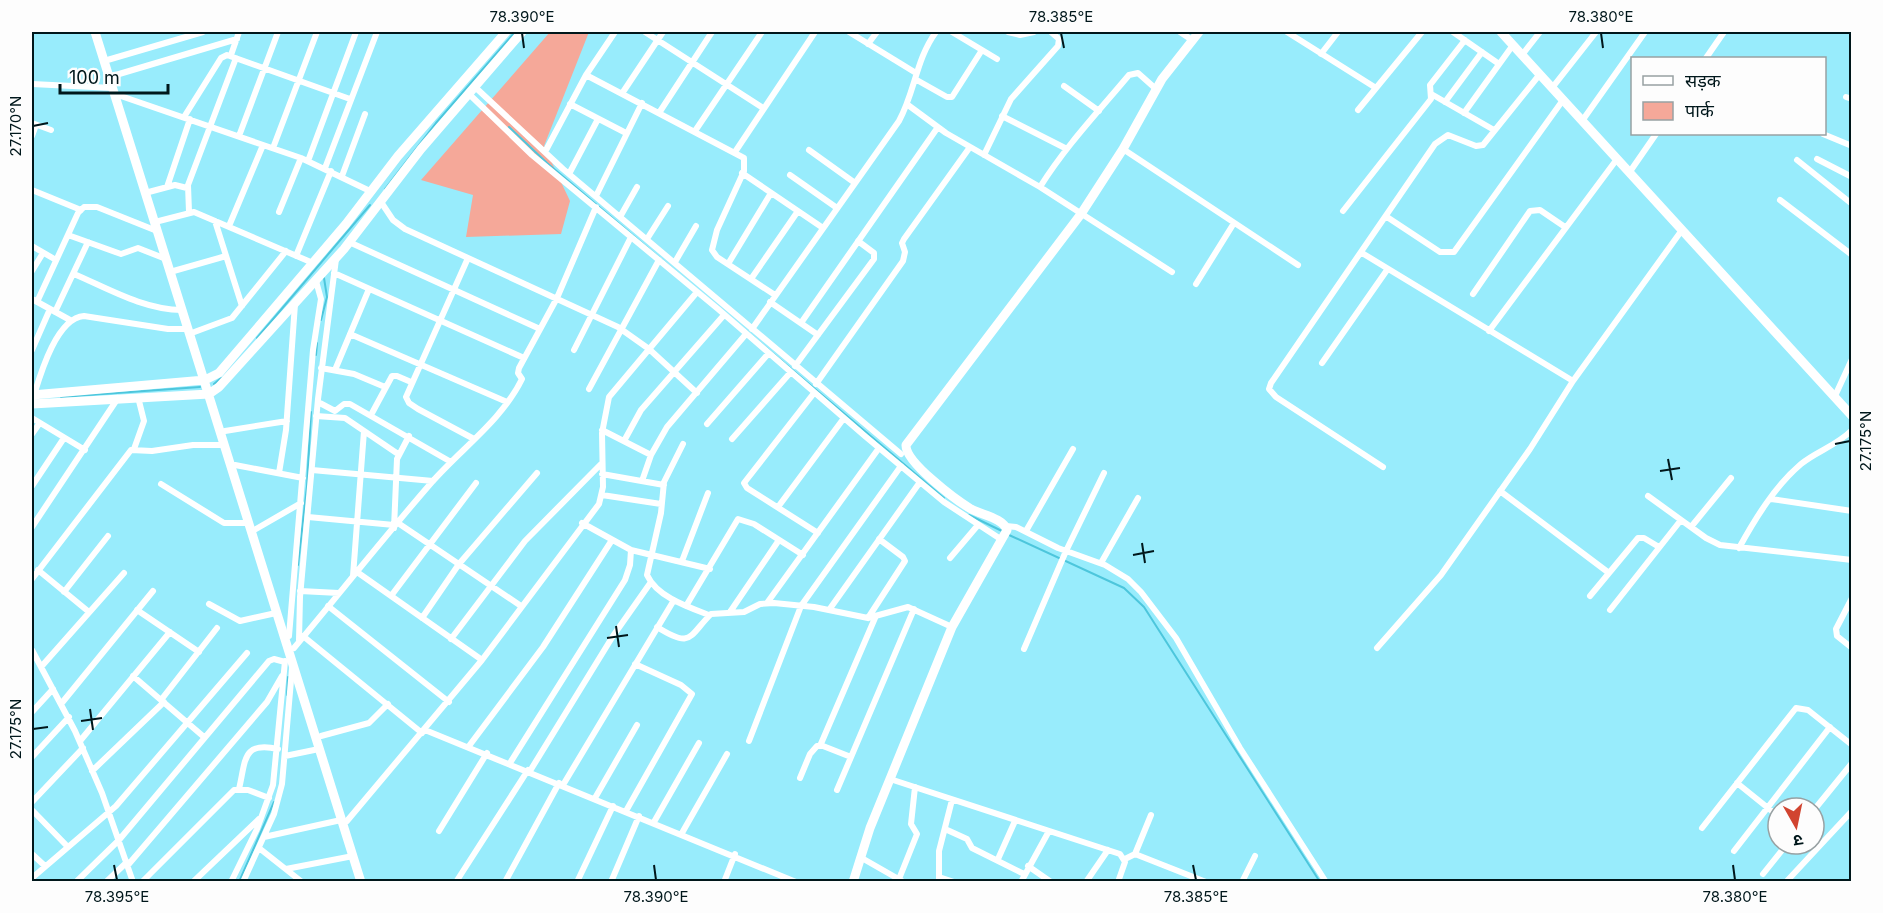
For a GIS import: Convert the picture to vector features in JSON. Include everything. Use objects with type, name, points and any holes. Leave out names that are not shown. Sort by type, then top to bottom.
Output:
[{"type":"street","points":[[95,32],[188,332],[211,398],[223,445],[289,636],[296,644],[388,704],[424,731],[487,753],[735,854],[796,882]]},
{"type":"street","points":[[104,61],[203,32]]},
{"type":"street","points":[[189,212],[187,188],[211,127],[239,32]]},
{"type":"street","points":[[239,136],[278,32]]},
{"type":"street","points":[[273,148],[317,32]]},
{"type":"street","points":[[279,212],[304,160],[357,32]]},
{"type":"street","points":[[296,256],[328,169],[350,99],[377,32]]},
{"type":"street","points":[[32,398],[205,380],[219,373],[372,192],[398,156],[506,32]]},
{"type":"street","points":[[32,398],[138,396],[211,398],[336,258],[421,149],[522,32]]},
{"type":"street","points":[[545,152],[586,75],[615,32]]},
{"type":"street","points":[[645,32],[763,108]]},
{"type":"street","points":[[623,92],[663,32]]},
{"type":"street","points":[[659,112],[712,32]]},
{"type":"street","points":[[695,131],[762,32]]},
{"type":"street","points":[[735,152],[814,32]]},
{"type":"street","points":[[849,32],[947,97],[952,97],[982,50]]},
{"type":"street","points":[[868,44],[876,32]]},
{"type":"street","points":[[642,481],[651,455],[667,427],[749,331],[908,105],[915,76],[927,43],[936,32]]},
{"type":"street","points":[[952,32],[997,59]]},
{"type":"street","points":[[1008,32],[1020,35],[1034,32]]},
{"type":"street","points":[[984,155],[1011,99],[1058,46],[1059,39],[1051,32]]},
{"type":"street","points":[[1180,32],[1192,40]]},
{"type":"street","points":[[1199,32],[1156,89],[1123,149],[1080,214],[910,437],[899,456],[901,466],[978,525],[1005,533],[1026,531],[1064,556],[1101,563],[1128,579],[1141,592],[1176,638],[1240,748],[1326,882]]},
{"type":"street","points":[[1287,32],[1376,88]]},
{"type":"street","points":[[1321,54],[1338,32]]},
{"type":"street","points":[[1358,110],[1422,32]]},
{"type":"street","points":[[1453,32],[1499,64]]},
{"type":"street","points":[[1503,32],[1851,416]]},
{"type":"street","points":[[1522,55],[1540,32]]},
{"type":"street","points":[[1552,88],[1596,32]]},
{"type":"street","points":[[1582,121],[1645,32]]},
{"type":"street","points":[[1707,57],[1724,32]]},
{"type":"street","points":[[110,77],[237,39]]},
{"type":"street","points":[[1465,40],[1429,89],[1445,102],[1494,130]]},
{"type":"street","points":[[1464,113],[1513,45]]},
{"type":"street","points":[[1445,102],[1482,52]]},
{"type":"street","points":[[167,187],[187,118],[221,58],[233,57],[350,99]]},
{"type":"street","points":[[1040,187],[1065,148],[1083,132],[1133,72],[1138,73],[1156,89]]},
{"type":"street","points":[[1383,467],[1276,397],[1269,389],[1275,375],[1300,337],[1362,253],[1440,139],[1448,135],[1480,146],[1540,74]]},
{"type":"street","points":[[586,75],[623,92],[735,152],[746,161],[717,230],[712,250],[728,264],[775,295]]},
{"type":"street","points":[[32,84],[114,91],[328,169],[372,192]]},
{"type":"street","points":[[1064,86],[1099,111]]},
{"type":"street","points":[[472,90],[675,262],[790,373],[879,448],[899,456]]},
{"type":"street","points":[[472,90],[532,155],[724,315],[795,366],[899,456],[923,471],[1005,533]]},
{"type":"street","points":[[1343,211],[1433,94]]},
{"type":"street","points":[[1387,217],[1440,252],[1454,252],[1563,100]]},
{"type":"street","points":[[596,196],[642,103]]},
{"type":"street","points":[[570,104],[626,134]]},
{"type":"street","points":[[908,105],[938,127],[1040,187],[1172,272]]},
{"type":"street","points":[[342,176],[365,114]]},
{"type":"street","points":[[1002,116],[1065,148]]},
{"type":"street","points":[[569,174],[598,119]]},
{"type":"street","points":[[32,136],[34,124],[51,130]]},
{"type":"street","points":[[801,323],[938,127]]},
{"type":"street","points":[[1629,172],[1655,135]]},
{"type":"street","points":[[1825,135],[1851,146]]},
{"type":"street","points":[[229,226],[263,145]]},
{"type":"street","points":[[816,384],[903,261],[905,252],[902,243],[904,239],[970,147]]},
{"type":"street","points":[[1123,149],[1298,265]]},
{"type":"street","points":[[809,150],[855,183]]},
{"type":"street","points":[[1489,331],[1617,159]]},
{"type":"street","points":[[1817,159],[1851,177]]},
{"type":"street","points":[[1797,160],[1851,204]]},
{"type":"street","points":[[742,173],[823,228]]},
{"type":"street","points":[[790,175],[837,208]]},
{"type":"street","points":[[146,193],[181,185],[187,188]]},
{"type":"street","points":[[620,217],[637,187]]},
{"type":"street","points":[[32,190],[81,210]]},
{"type":"street","points":[[728,264],[771,193]]},
{"type":"street","points":[[1780,200],[1851,255]]},
{"type":"street","points":[[381,202],[393,219],[405,229],[621,329],[649,349],[697,393]]},
{"type":"street","points":[[70,320],[34,300],[81,210],[92,205],[156,226],[189,212],[229,226],[313,263]]},
{"type":"street","points":[[647,239],[668,206]]},
{"type":"street","points":[[296,644],[433,481],[507,402],[521,381],[522,376],[518,370],[557,298],[596,207]]},
{"type":"street","points":[[1473,294],[1530,211],[1540,210],[1565,227]]},
{"type":"street","points":[[751,279],[798,211]]},
{"type":"street","points":[[214,220],[242,306]]},
{"type":"street","points":[[1196,284],[1234,223]]},
{"type":"street","points":[[675,262],[696,226]]},
{"type":"street","points":[[1377,648],[1441,575],[1573,381],[1682,230]]},
{"type":"street","points":[[68,234],[121,254],[138,248],[166,259]]},
{"type":"street","points":[[574,350],[631,237]]},
{"type":"street","points":[[795,366],[874,259],[874,253],[858,241]]},
{"type":"street","points":[[32,350],[74,274],[88,242]]},
{"type":"street","points":[[349,242],[540,329]]},
{"type":"street","points":[[32,246],[56,260]]},
{"type":"street","points":[[32,398],[50,353],[70,320],[84,316],[188,332],[228,321],[286,251]]},
{"type":"street","points":[[32,271],[43,253]]},
{"type":"street","points":[[1362,253],[1573,381]]},
{"type":"street","points":[[170,272],[226,256]]},
{"type":"street","points":[[106,882],[127,864],[267,702],[296,644],[316,416],[336,258]]},
{"type":"street","points":[[468,258],[406,396],[409,403],[474,439]]},
{"type":"street","points":[[589,389],[659,260]]},
{"type":"street","points":[[1322,363],[1387,270]]},
{"type":"street","points":[[334,273],[524,358]]},
{"type":"street","points":[[74,274],[130,299],[162,309],[182,310]]},
{"type":"street","points":[[289,636],[313,350],[321,299],[315,281]]},
{"type":"street","points":[[335,370],[369,289]]},
{"type":"street","points":[[264,837],[344,820],[449,702],[582,523],[599,504],[602,495],[602,430],[607,405],[613,391],[697,291]]},
{"type":"street","points":[[770,302],[818,335]]},
{"type":"street","points":[[279,473],[287,421],[295,303]]},
{"type":"street","points":[[624,441],[641,410],[724,315]]},
{"type":"street","points":[[350,334],[507,402]]},
{"type":"street","points":[[707,424],[768,354]]},
{"type":"street","points":[[1834,396],[1851,359]]},
{"type":"street","points":[[321,368],[362,377],[385,387]]},
{"type":"street","points":[[732,439],[790,373]]},
{"type":"street","points":[[371,415],[385,387],[394,375],[411,382]]},
{"type":"street","points":[[814,393],[745,480],[747,488],[818,533]]},
{"type":"street","points":[[32,579],[108,476],[134,449],[144,421],[138,396]]},
{"type":"street","points":[[32,527],[119,397]]},
{"type":"street","points":[[211,398],[225,431],[276,613],[296,644],[361,882]]},
{"type":"street","points":[[318,402],[335,411],[344,404],[350,404],[451,462]]},
{"type":"street","points":[[316,416],[341,417],[398,454]]},
{"type":"street","points":[[32,418],[85,450]]},
{"type":"street","points":[[778,507],[844,418]]},
{"type":"street","points":[[225,431],[287,421]]},
{"type":"street","points":[[32,434],[39,424]]},
{"type":"street","points":[[602,430],[651,455]]},
{"type":"street","points":[[1739,548],[1771,499],[1801,464],[1836,445],[1851,430]]},
{"type":"street","points":[[355,574],[356,522],[364,431]]},
{"type":"street","points":[[396,525],[398,454],[409,436]]},
{"type":"street","points":[[32,486],[64,438]]},
{"type":"street","points":[[684,444],[663,485],[662,513],[647,574],[651,582],[674,600],[709,615],[746,611],[767,603],[829,610],[871,618],[903,607],[914,609],[952,627]]},
{"type":"street","points":[[134,449],[152,451],[193,445],[223,445]]},
{"type":"street","points":[[767,603],[879,448]]},
{"type":"street","points":[[1026,531],[1073,449]]},
{"type":"street","points":[[451,639],[490,585],[554,509],[602,464]]},
{"type":"street","points":[[235,465],[303,478]]},
{"type":"street","points":[[749,741],[801,606],[901,466]]},
{"type":"street","points":[[312,470],[433,481]]},
{"type":"street","points":[[422,618],[459,564],[537,473]]},
{"type":"street","points":[[1024,649],[1064,556],[1104,473]]},
{"type":"street","points":[[602,474],[663,485]]},
{"type":"street","points":[[1691,527],[1731,478]]},
{"type":"street","points":[[829,610],[920,482]]},
{"type":"street","points":[[391,596],[476,483]]},
{"type":"street","points":[[161,484],[224,523],[252,526],[301,503]]},
{"type":"street","points":[[1500,491],[1609,573]]},
{"type":"street","points":[[682,561],[708,493]]},
{"type":"street","points":[[602,495],[661,504]]},
{"type":"street","points":[[1648,496],[1712,541],[1739,548],[1851,560]]},
{"type":"street","points":[[1101,563],[1138,498]]},
{"type":"street","points":[[1771,499],[1851,511]]},
{"type":"street","points":[[308,517],[396,525],[429,544],[521,606]]},
{"type":"street","points":[[686,606],[738,519],[746,520],[803,555]]},
{"type":"street","points":[[1610,610],[1681,520]]},
{"type":"street","points":[[582,523],[631,550],[652,553],[710,569]]},
{"type":"street","points":[[950,558],[978,525]]},
{"type":"street","points":[[853,882],[860,857],[890,779],[952,627],[1005,533]]},
{"type":"street","points":[[64,592],[108,536]]},
{"type":"street","points":[[1590,596],[1638,538],[1644,538],[1659,547]]},
{"type":"street","points":[[800,778],[812,751],[820,746],[871,618],[905,561],[879,539]]},
{"type":"street","points":[[469,746],[543,647],[612,540]]},
{"type":"street","points":[[730,612],[779,540]]},
{"type":"street","points":[[510,763],[625,580],[630,565],[631,550]]},
{"type":"street","points":[[38,570],[89,612]]},
{"type":"street","points":[[32,668],[39,665],[124,573]]},
{"type":"street","points":[[355,574],[391,596],[482,660]]},
{"type":"street","points":[[456,882],[529,771],[613,636],[651,582]]},
{"type":"street","points":[[62,704],[153,591]]},
{"type":"street","points":[[300,591],[339,593]]},
{"type":"street","points":[[1851,598],[1836,630],[1837,636],[1851,648]]},
{"type":"street","points":[[505,882],[561,784],[674,600]]},
{"type":"street","points":[[209,604],[240,621],[276,613]]},
{"type":"street","points":[[328,606],[449,702]]},
{"type":"street","points":[[837,790],[914,609]]},
{"type":"street","points":[[137,610],[199,652]]},
{"type":"street","points":[[657,627],[670,635],[686,639],[695,634],[709,615]]},
{"type":"street","points":[[92,771],[162,701],[217,628]]},
{"type":"street","points":[[80,741],[170,632]]},
{"type":"street","points":[[32,650],[80,741],[109,812],[133,882]]},
{"type":"street","points":[[32,878],[109,812],[247,653]]},
{"type":"street","points":[[76,882],[119,840],[269,660],[289,662]]},
{"type":"street","points":[[289,662],[366,882]]},
{"type":"street","points":[[243,882],[279,799],[285,756],[289,662]]},
{"type":"street","points":[[626,811],[692,694],[681,685],[634,664]]},
{"type":"street","points":[[134,676],[204,737]]},
{"type":"street","points":[[231,882],[269,798],[278,750],[282,676]]},
{"type":"street","points":[[32,712],[53,689]]},
{"type":"street","points":[[321,736],[369,723],[388,704]]},
{"type":"street","points":[[1702,828],[1796,708],[1804,707],[1851,744]]},
{"type":"street","points":[[32,757],[69,717]]},
{"type":"street","points":[[596,798],[637,725]]},
{"type":"street","points":[[1777,796],[1830,727]]},
{"type":"street","points":[[654,822],[699,743]]},
{"type":"street","points":[[239,789],[247,756],[252,749],[262,746],[278,750]]},
{"type":"street","points":[[820,746],[851,757]]},
{"type":"street","points":[[32,802],[82,748]]},
{"type":"street","points":[[285,756],[319,749]]},
{"type":"street","points":[[439,831],[487,753]]},
{"type":"street","points":[[682,833],[727,754]]},
{"type":"street","points":[[1825,796],[1851,763]]},
{"type":"street","points":[[890,779],[1108,850],[1125,859]]},
{"type":"street","points":[[1737,783],[1766,806]]},
{"type":"street","points":[[860,857],[901,880],[917,834],[911,824],[915,787]]},
{"type":"street","points":[[142,882],[234,790],[239,789],[269,798]]},
{"type":"street","points":[[952,801],[939,851],[939,879],[954,882]]},
{"type":"street","points":[[577,882],[614,806]]},
{"type":"street","points":[[32,810],[67,846]]},
{"type":"street","points":[[1734,852],[1766,811]]},
{"type":"street","points":[[1786,882],[1851,811]]},
{"type":"street","points":[[1118,882],[1125,859],[1136,854],[1151,815]]},
{"type":"street","points":[[193,882],[262,816]]},
{"type":"street","points":[[611,882],[639,816]]},
{"type":"street","points":[[998,859],[1015,821]]},
{"type":"street","points":[[945,829],[967,839],[972,848],[1024,874]]},
{"type":"street","points":[[1021,882],[1049,831]]},
{"type":"street","points":[[259,848],[302,882]]},
{"type":"street","points":[[1086,882],[1108,850]]},
{"type":"street","points":[[32,854],[45,866]]},
{"type":"street","points":[[724,882],[735,854]]},
{"type":"street","points":[[1136,854],[1206,882]]},
{"type":"street","points":[[286,869],[353,856]]},
{"type":"street","points":[[1242,882],[1255,856]]},
{"type":"street","points":[[1763,874],[1777,856]]},
{"type":"street","points":[[1028,866],[1051,882]]},
{"type":"green space","points":[[550,32],[589,32],[544,146],[570,201],[561,234],[466,237],[473,195],[421,180]]},
{"type":"waterway","points":[[385,189],[436,123],[515,32]]},
{"type":"waterway","points":[[509,127],[547,163],[944,498]]},
{"type":"waterway","points":[[257,338],[370,205]]},
{"type":"waterway","points":[[321,320],[327,297],[324,278]]},
{"type":"waterway","points":[[316,355],[317,343]]},
{"type":"waterway","points":[[214,384],[221,378]]},
{"type":"waterway","points":[[61,397],[200,387]]},
{"type":"waterway","points":[[298,565],[307,486],[311,412]]},
{"type":"waterway","points":[[969,515],[1004,532]]},
{"type":"waterway","points":[[1009,535],[1124,588],[1144,607],[1320,882]]},
{"type":"waterway","points":[[287,695],[288,677]]},
{"type":"waterway","points":[[239,882],[274,802]]}]
